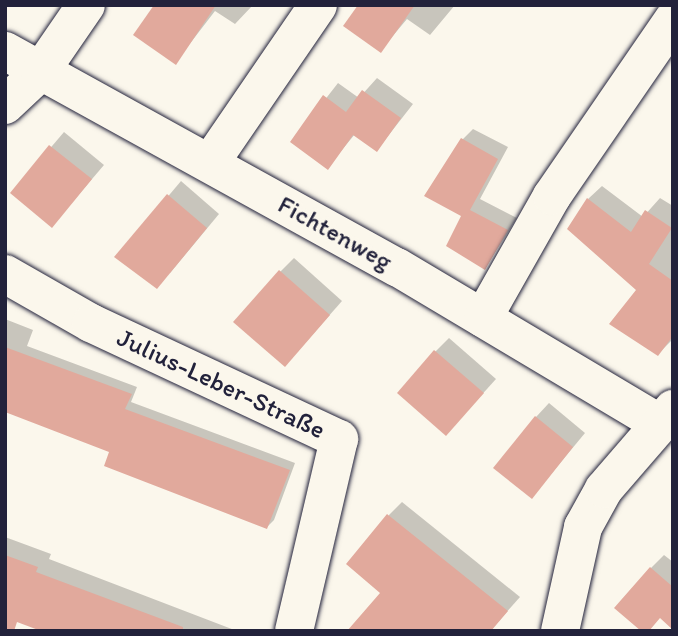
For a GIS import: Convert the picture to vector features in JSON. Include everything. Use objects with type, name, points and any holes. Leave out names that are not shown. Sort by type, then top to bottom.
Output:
[{"type":"street","points":[[5,105],[40,72],[86,5]]},
{"type":"street","points":[[210,163],[318,5]]},
{"type":"street","points":[[483,318],[552,197],[673,20]]},
{"type":"street","name":"Fichtenweg","points":[[5,51],[210,163],[483,318],[666,416]]},
{"type":"street","name":"Julius-Leber-Straße","points":[[5,274],[91,323],[338,439],[294,631]]},
{"type":"street","points":[[560,631],[583,527],[604,489],[666,416]]},
{"type":"building","points":[[154,5],[216,5],[176,65],[133,35]]},
{"type":"building","points":[[358,5],[415,5],[381,53],[343,26]]},
{"type":"building","points":[[362,90],[401,118],[377,152],[353,135],[328,170],[290,142],[323,95],[346,112]]},
{"type":"building","points":[[461,138],[498,159],[470,210],[508,230],[485,270],[446,246],[461,216],[424,196]]},
{"type":"building","points":[[49,145],[92,179],[52,228],[10,193]]},
{"type":"building","points":[[167,194],[207,228],[157,289],[114,257]]},
{"type":"building","points":[[587,198],[631,232],[645,210],[672,228],[649,264],[673,281],[673,336],[658,356],[609,324],[636,290],[567,229]]},
{"type":"building","points":[[279,270],[330,315],[285,367],[233,322]]},
{"type":"building","points":[[5,347],[132,394],[125,409],[290,470],[267,529],[104,466],[109,452],[5,412]]},
{"type":"building","points":[[434,350],[484,393],[446,436],[397,393]]},
{"type":"building","points":[[535,416],[573,447],[532,499],[493,468]]},
{"type":"building","points":[[387,514],[508,611],[491,631],[347,631],[380,593],[346,564]]},
{"type":"building","points":[[5,555],[38,567],[36,572],[183,627],[183,631],[41,631],[17,622],[14,631],[5,631]]},
{"type":"building","points":[[650,567],[673,587],[673,630],[660,618],[649,631],[641,631],[614,608]]}]
